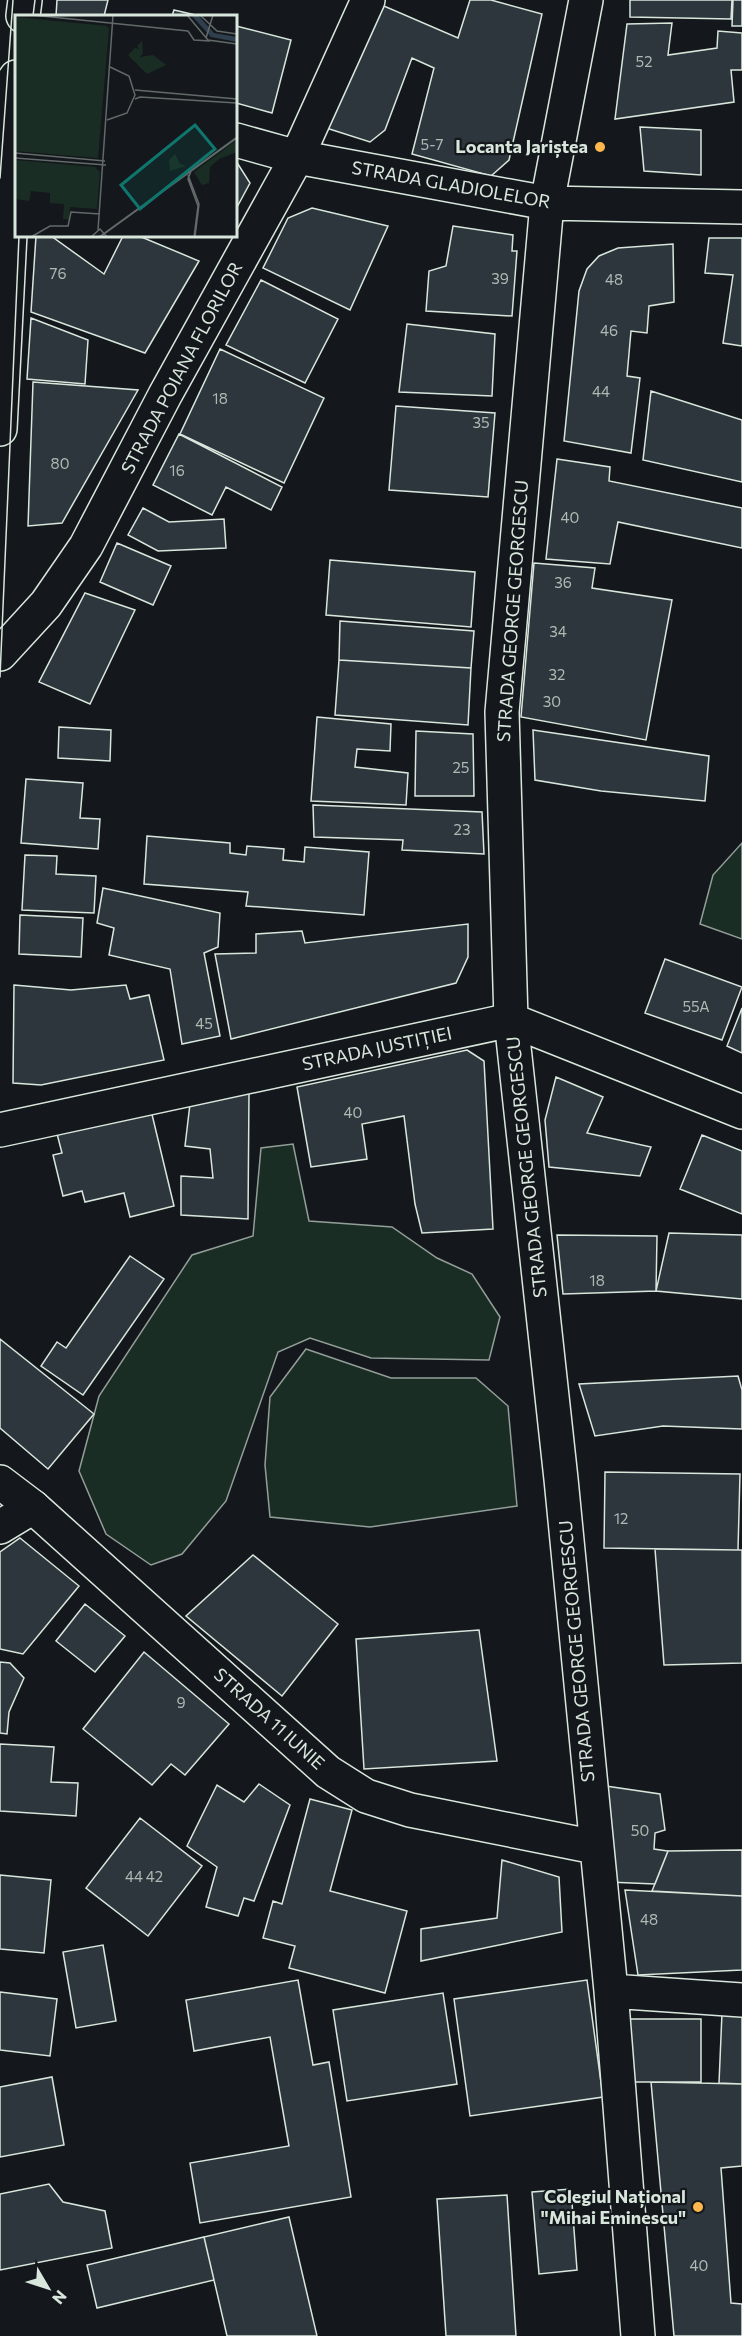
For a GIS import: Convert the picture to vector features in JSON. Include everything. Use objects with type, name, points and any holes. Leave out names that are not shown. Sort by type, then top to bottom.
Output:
[{"type":"street","points":[[23,15],[25,0]]},
{"type":"street","name":"STRADA POIANA FLORILOR","points":[[0,654],[46,604],[86,546],[165,395],[297,157],[368,0]]},
{"type":"street","name":"STRADA GEORGE GEORGESCU","points":[[586,0],[547,203],[502,712],[511,1020],[561,1479],[595,1847],[611,1991],[638,2336]]},
{"type":"street","points":[[0,65],[15,72]]},
{"type":"street","points":[[0,100],[15,79]]},
{"type":"street","points":[[0,429],[15,136]]},
{"type":"street","name":"STRADA GLADIOLELOR","points":[[237,140],[297,157],[547,203],[742,207]]},
{"type":"street","points":[[511,1020],[742,1112]]},
{"type":"street","name":"STRADA JUSTIȚIEI","points":[[0,1130],[511,1020]]},
{"type":"street","name":"STRADA 11 IUNIE","points":[[0,1482],[33,1507],[328,1772],[366,1796],[410,1810],[595,1847]]},
{"type":"street","points":[[0,1527],[33,1507]]},
{"type":"street","points":[[611,1991],[742,2000]]},
{"type":"green space","points":[[742,843],[742,939],[700,924],[713,875]]},
{"type":"green space","points":[[293,1144],[309,1221],[392,1227],[437,1258],[472,1274],[500,1317],[489,1360],[371,1358],[310,1338],[278,1352],[226,1501],[182,1554],[151,1565],[106,1534],[79,1471],[99,1396],[192,1255],[253,1236],[261,1148]]},
{"type":"green space","points":[[306,1349],[391,1378],[476,1378],[508,1406],[517,1506],[370,1527],[270,1517],[265,1465],[270,1397]]},
{"type":"building","points":[[57,0],[108,0],[104,15],[56,15]]},
{"type":"building","points":[[470,0],[491,0],[542,14],[509,160],[491,176],[412,154],[434,68],[412,58],[385,130],[370,142],[320,126],[377,3],[458,38]]},
{"type":"building","points":[[630,0],[732,0],[731,19],[630,17]]},
{"type":"building","points":[[733,0],[742,0],[742,26],[732,26]]},
{"type":"building","points":[[174,10],[196,15],[172,15]]},
{"type":"building","points":[[672,23],[668,55],[717,48],[718,31],[742,33],[742,70],[731,70],[734,102],[615,119],[627,24]]},
{"type":"building","points":[[237,26],[291,40],[272,113],[237,103]]},
{"type":"building","points":[[640,127],[701,130],[701,175],[644,171]]},
{"type":"building","points":[[237,163],[250,183],[237,207]]},
{"type":"building","points":[[312,208],[388,226],[350,310],[263,268],[288,218]]},
{"type":"building","points":[[453,226],[513,235],[512,251],[517,251],[512,316],[426,311],[429,271],[446,266]]},
{"type":"building","points":[[36,237],[52,237],[104,274],[122,237],[141,237],[199,261],[145,353],[31,312]]},
{"type":"building","points":[[709,238],[742,238],[742,346],[723,343],[733,275],[705,273]]},
{"type":"building","points":[[673,244],[674,302],[649,306],[647,333],[631,331],[627,376],[640,378],[631,453],[564,441],[579,291],[587,269],[599,256],[618,248]]},
{"type":"building","points":[[261,280],[338,319],[305,383],[226,345]]},
{"type":"building","points":[[31,318],[88,340],[85,384],[27,379]]},
{"type":"building","points":[[407,324],[495,334],[492,396],[399,392]]},
{"type":"building","points":[[220,349],[324,398],[284,483],[180,434]]},
{"type":"building","points":[[33,382],[138,390],[62,523],[28,526]]},
{"type":"building","points":[[651,391],[742,420],[742,482],[643,460]]},
{"type":"building","points":[[396,406],[495,413],[488,497],[389,490]]},
{"type":"building","points":[[179,434],[282,487],[271,510],[226,487],[212,515],[153,485]]},
{"type":"building","points":[[557,459],[610,467],[609,481],[742,508],[742,548],[618,522],[610,564],[546,559]]},
{"type":"building","points":[[143,508],[169,522],[224,519],[226,548],[158,551],[128,535]]},
{"type":"building","points":[[117,543],[171,566],[153,605],[100,582]]},
{"type":"building","points":[[330,560],[475,572],[471,627],[326,615]]},
{"type":"building","points":[[534,563],[595,568],[592,588],[672,600],[646,740],[521,717]]},
{"type":"building","points":[[85,593],[135,610],[90,704],[39,682]]},
{"type":"building","points":[[340,621],[474,631],[471,668],[339,660]]},
{"type":"building","points":[[339,660],[471,668],[468,725],[335,715]]},
{"type":"building","points":[[317,717],[391,724],[390,751],[357,749],[355,767],[408,773],[406,805],[311,801]]},
{"type":"building","points":[[59,727],[111,730],[110,761],[58,758]]},
{"type":"building","points":[[533,730],[709,756],[705,801],[601,791],[535,780]]},
{"type":"building","points":[[416,731],[473,734],[474,796],[415,796]]},
{"type":"building","points":[[26,779],[83,783],[80,818],[100,819],[98,849],[21,843]]},
{"type":"building","points":[[313,805],[482,812],[484,854],[402,850],[403,840],[314,837]]},
{"type":"building","points":[[147,836],[230,843],[230,853],[246,855],[247,846],[284,849],[283,860],[304,862],[305,847],[369,852],[364,915],[246,906],[248,892],[144,884]]},
{"type":"building","points":[[25,855],[57,856],[56,874],[96,876],[94,913],[22,910]]},
{"type":"building","points":[[103,888],[220,913],[218,947],[204,953],[220,1036],[182,1044],[170,969],[109,955],[114,928],[97,923]]},
{"type":"building","points":[[20,915],[83,918],[81,957],[19,954]]},
{"type":"building","points":[[468,924],[468,957],[456,983],[231,1039],[215,954],[256,953],[256,934],[302,931],[305,943]]},
{"type":"building","points":[[665,959],[742,987],[722,1040],[645,1013]]},
{"type":"building","points":[[14,985],[71,990],[126,985],[130,999],[149,995],[164,1060],[41,1085],[13,1083]]},
{"type":"building","points":[[742,1008],[742,1053],[727,1046]]},
{"type":"building","points":[[467,1050],[484,1061],[493,1229],[422,1233],[415,1204],[404,1116],[362,1124],[367,1159],[311,1167],[297,1087]]},
{"type":"building","points":[[556,1077],[603,1097],[587,1133],[651,1147],[640,1176],[549,1167],[545,1120]]},
{"type":"building","points":[[249,1092],[248,1219],[181,1215],[181,1176],[213,1178],[210,1149],[185,1146],[190,1104]]},
{"type":"building","points":[[149,1102],[174,1206],[130,1217],[124,1193],[85,1202],[82,1191],[63,1196],[53,1155],[62,1153],[55,1126]]},
{"type":"building","points":[[702,1135],[742,1151],[742,1214],[680,1189]]},
{"type":"building","points":[[669,1233],[742,1235],[742,1299],[656,1291]]},
{"type":"building","points":[[557,1235],[657,1236],[656,1291],[563,1294]]},
{"type":"building","points":[[130,1256],[164,1279],[83,1395],[41,1366],[57,1342],[66,1348]]},
{"type":"building","points":[[0,1339],[94,1414],[48,1469],[0,1428]]},
{"type":"building","points":[[738,1376],[742,1390],[742,1429],[663,1426],[595,1436],[579,1384]]},
{"type":"building","points":[[605,1472],[740,1474],[738,1550],[604,1548]]},
{"type":"building","points":[[20,1538],[79,1586],[23,1654],[0,1649],[0,1552]]},
{"type":"building","points":[[655,1549],[742,1550],[742,1663],[664,1665]]},
{"type":"building","points":[[253,1555],[338,1624],[282,1696],[186,1616]]},
{"type":"building","points":[[85,1604],[125,1636],[95,1672],[56,1641]]},
{"type":"building","points":[[479,1630],[497,1761],[364,1769],[356,1639]]},
{"type":"building","points":[[144,1652],[229,1724],[185,1775],[171,1764],[152,1785],[83,1729]]},
{"type":"building","points":[[0,1662],[10,1663],[24,1678],[9,1712],[7,1734],[0,1733]]},
{"type":"building","points":[[0,1744],[54,1747],[51,1782],[78,1783],[76,1816],[0,1811]]},
{"type":"building","points":[[259,1784],[290,1805],[254,1901],[244,1898],[238,1916],[206,1907],[217,1867],[187,1846],[217,1785],[244,1802]]},
{"type":"building","points":[[599,1785],[660,1794],[665,1830],[655,1833],[654,1849],[668,1851],[655,1884],[608,1882]]},
{"type":"building","points":[[310,1799],[352,1810],[330,1891],[407,1911],[385,1993],[289,1968],[295,1946],[263,1938],[273,1901],[282,1904]]},
{"type":"building","points":[[140,1818],[202,1866],[148,1936],[86,1888]]},
{"type":"building","points":[[742,1850],[742,1896],[652,1891],[668,1851]]},
{"type":"building","points":[[502,1860],[559,1877],[562,1932],[421,1961],[421,1929],[497,1918]]},
{"type":"building","points":[[0,1875],[51,1880],[44,1953],[0,1949]]},
{"type":"building","points":[[625,1890],[742,1896],[742,1970],[638,1975]]},
{"type":"building","points":[[103,1945],[116,2021],[76,2028],[63,1952]]},
{"type":"building","points":[[298,1980],[313,2065],[329,2062],[351,2197],[200,2223],[190,2163],[289,2146],[270,2037],[194,2051],[186,2000]]},
{"type":"building","points":[[587,1980],[603,2097],[470,2116],[454,1999]]},
{"type":"building","points":[[0,1992],[57,1999],[50,2056],[0,2050]]},
{"type":"building","points":[[443,1993],[457,2084],[347,2101],[333,2010]]},
{"type":"building","points":[[722,2013],[742,2014],[742,2084],[719,2083]]},
{"type":"building","points":[[628,2019],[701,2019],[701,2082],[627,2082]]},
{"type":"building","points":[[52,2077],[64,2145],[0,2157],[0,2087]]},
{"type":"building","name":"Colegiul Național \"Mihai Eminescu\"","points":[[651,2082],[742,2084],[742,2166],[721,2168],[731,2303],[742,2304],[742,2336],[674,2336]]},
{"type":"building","points":[[49,2184],[63,2202],[105,2211],[112,2248],[0,2270],[0,2194]]},
{"type":"building","points":[[571,2189],[577,2270],[539,2274],[532,2192]]},
{"type":"building","points":[[507,2195],[516,2336],[446,2336],[437,2199]]},
{"type":"building","points":[[289,2217],[317,2336],[227,2336],[204,2237]]},
{"type":"building","points":[[204,2237],[214,2280],[97,2308],[87,2265]]},
{"type":"tram line","points":[[0,178],[13,0]]},
{"type":"tram line","points":[[33,15],[35,0]]},
{"type":"tram line","points":[[0,677],[19,237]]},
{"type":"place","name":"Locanta Jariștea","points":[[600,147]]},
{"type":"place","name":"Colegiul Național \"Mihai Eminescu\"","points":[[698,2207]]}]
